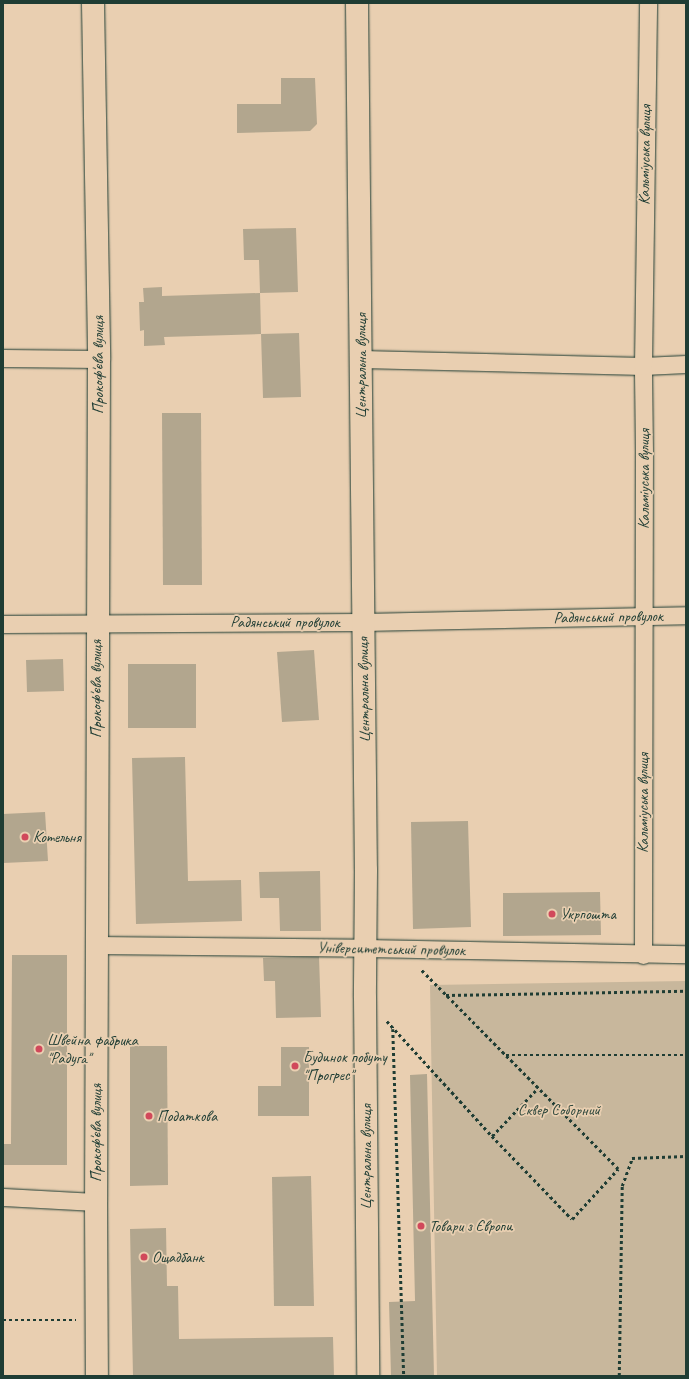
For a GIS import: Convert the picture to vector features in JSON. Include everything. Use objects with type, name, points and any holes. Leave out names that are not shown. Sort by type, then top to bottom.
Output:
[{"type":"street","name":"Прокоф'єва вулиця","points":[[94,3],[99,360],[96,623],[97,1376]]},
{"type":"street","name":"Центральна вулиця","points":[[357,3],[368,1376]]},
{"type":"street","name":"Кальміуська вулиця","points":[[643,955],[643,366],[648,3]]},
{"type":"street","points":[[3,358],[99,360]]},
{"type":"street","points":[[361,359],[643,366],[686,364]]},
{"type":"street","name":"Радянський провулок","points":[[3,624],[363,622],[686,615]]},
{"type":"street","name":"Університетський провулок","points":[[96,945],[400,948],[643,955],[686,954]]},
{"type":"street","points":[[3,1197],[96,1202]]},
{"type":"path","points":[[365,997],[492,1136],[572,1219],[618,1169],[400,948]]},
{"type":"path","points":[[446,995],[686,992]]},
{"type":"path","points":[[393,1028],[404,1376]]},
{"type":"path","points":[[506,1055],[686,1055]]},
{"type":"path","points":[[492,1136],[538,1088]]},
{"type":"path","points":[[619,1376],[622,1186],[632,1158],[686,1156]]},
{"type":"path","points":[[3,1320],[97,1320]]},
{"type":"green space","name":"Сквер Соборний","points":[[686,981],[686,1376],[437,1376],[430,985]]},
{"type":"building","points":[[281,78],[315,78],[317,124],[310,131],[237,133],[237,104],[281,104]]},
{"type":"building","points":[[296,228],[298,292],[260,293],[259,260],[244,260],[243,229]]},
{"type":"building","points":[[162,287],[162,296],[260,293],[261,334],[164,337],[165,345],[144,346],[144,330],[140,331],[139,302],[144,302],[143,288]]},
{"type":"building","points":[[299,333],[301,397],[263,398],[261,334]]},
{"type":"building","points":[[162,413],[201,413],[202,585],[163,585]]},
{"type":"building","points":[[314,650],[319,720],[282,722],[277,652]]},
{"type":"building","points":[[63,659],[64,691],[27,692],[26,660]]},
{"type":"building","points":[[128,664],[196,664],[196,728],[128,728]]},
{"type":"building","points":[[185,757],[188,881],[241,880],[242,921],[136,924],[132,758]]},
{"type":"building","name":"Котельня","points":[[45,812],[48,861],[3,863],[3,814]]},
{"type":"building","points":[[468,821],[471,927],[413,929],[411,822]]},
{"type":"building","points":[[320,871],[321,931],[280,931],[279,898],[260,898],[259,872]]},
{"type":"building","name":"Укрпошта","points":[[600,892],[601,935],[503,936],[503,893]]},
{"type":"building","name":"Швейна фабрика \"Радуга\"","points":[[12,955],[67,955],[67,1165],[3,1165],[3,1144],[11,1144]]},
{"type":"building","points":[[319,956],[321,1017],[276,1018],[275,981],[264,981],[263,958]]},
{"type":"building","name":"Податкова","points":[[130,1046],[167,1046],[168,1185],[130,1186]]},
{"type":"building","name":"Будинок побуту \"Прогрес\"","points":[[281,1047],[309,1047],[309,1116],[258,1116],[258,1086],[281,1086]]},
{"type":"building","points":[[427,1074],[434,1376],[391,1376],[389,1302],[415,1301],[410,1075]]},
{"type":"building","points":[[311,1176],[314,1306],[274,1306],[272,1177]]},
{"type":"building","points":[[166,1228],[167,1286],[178,1286],[179,1339],[333,1337],[334,1376],[133,1376],[130,1229]]},
{"type":"place","name":"Котельня","points":[[25,837]]},
{"type":"place","name":"Укрпошта","points":[[552,914]]},
{"type":"place","name":"Швейна фабрика \"Радуга\"","points":[[39,1049]]},
{"type":"place","name":"Будинок побуту \"Прогрес\"","points":[[295,1066]]},
{"type":"place","name":"Податкова","points":[[149,1116]]},
{"type":"place","name":"Товари з Європи","points":[[421,1226]]},
{"type":"place","name":"Ощадбанк","points":[[144,1257]]}]
